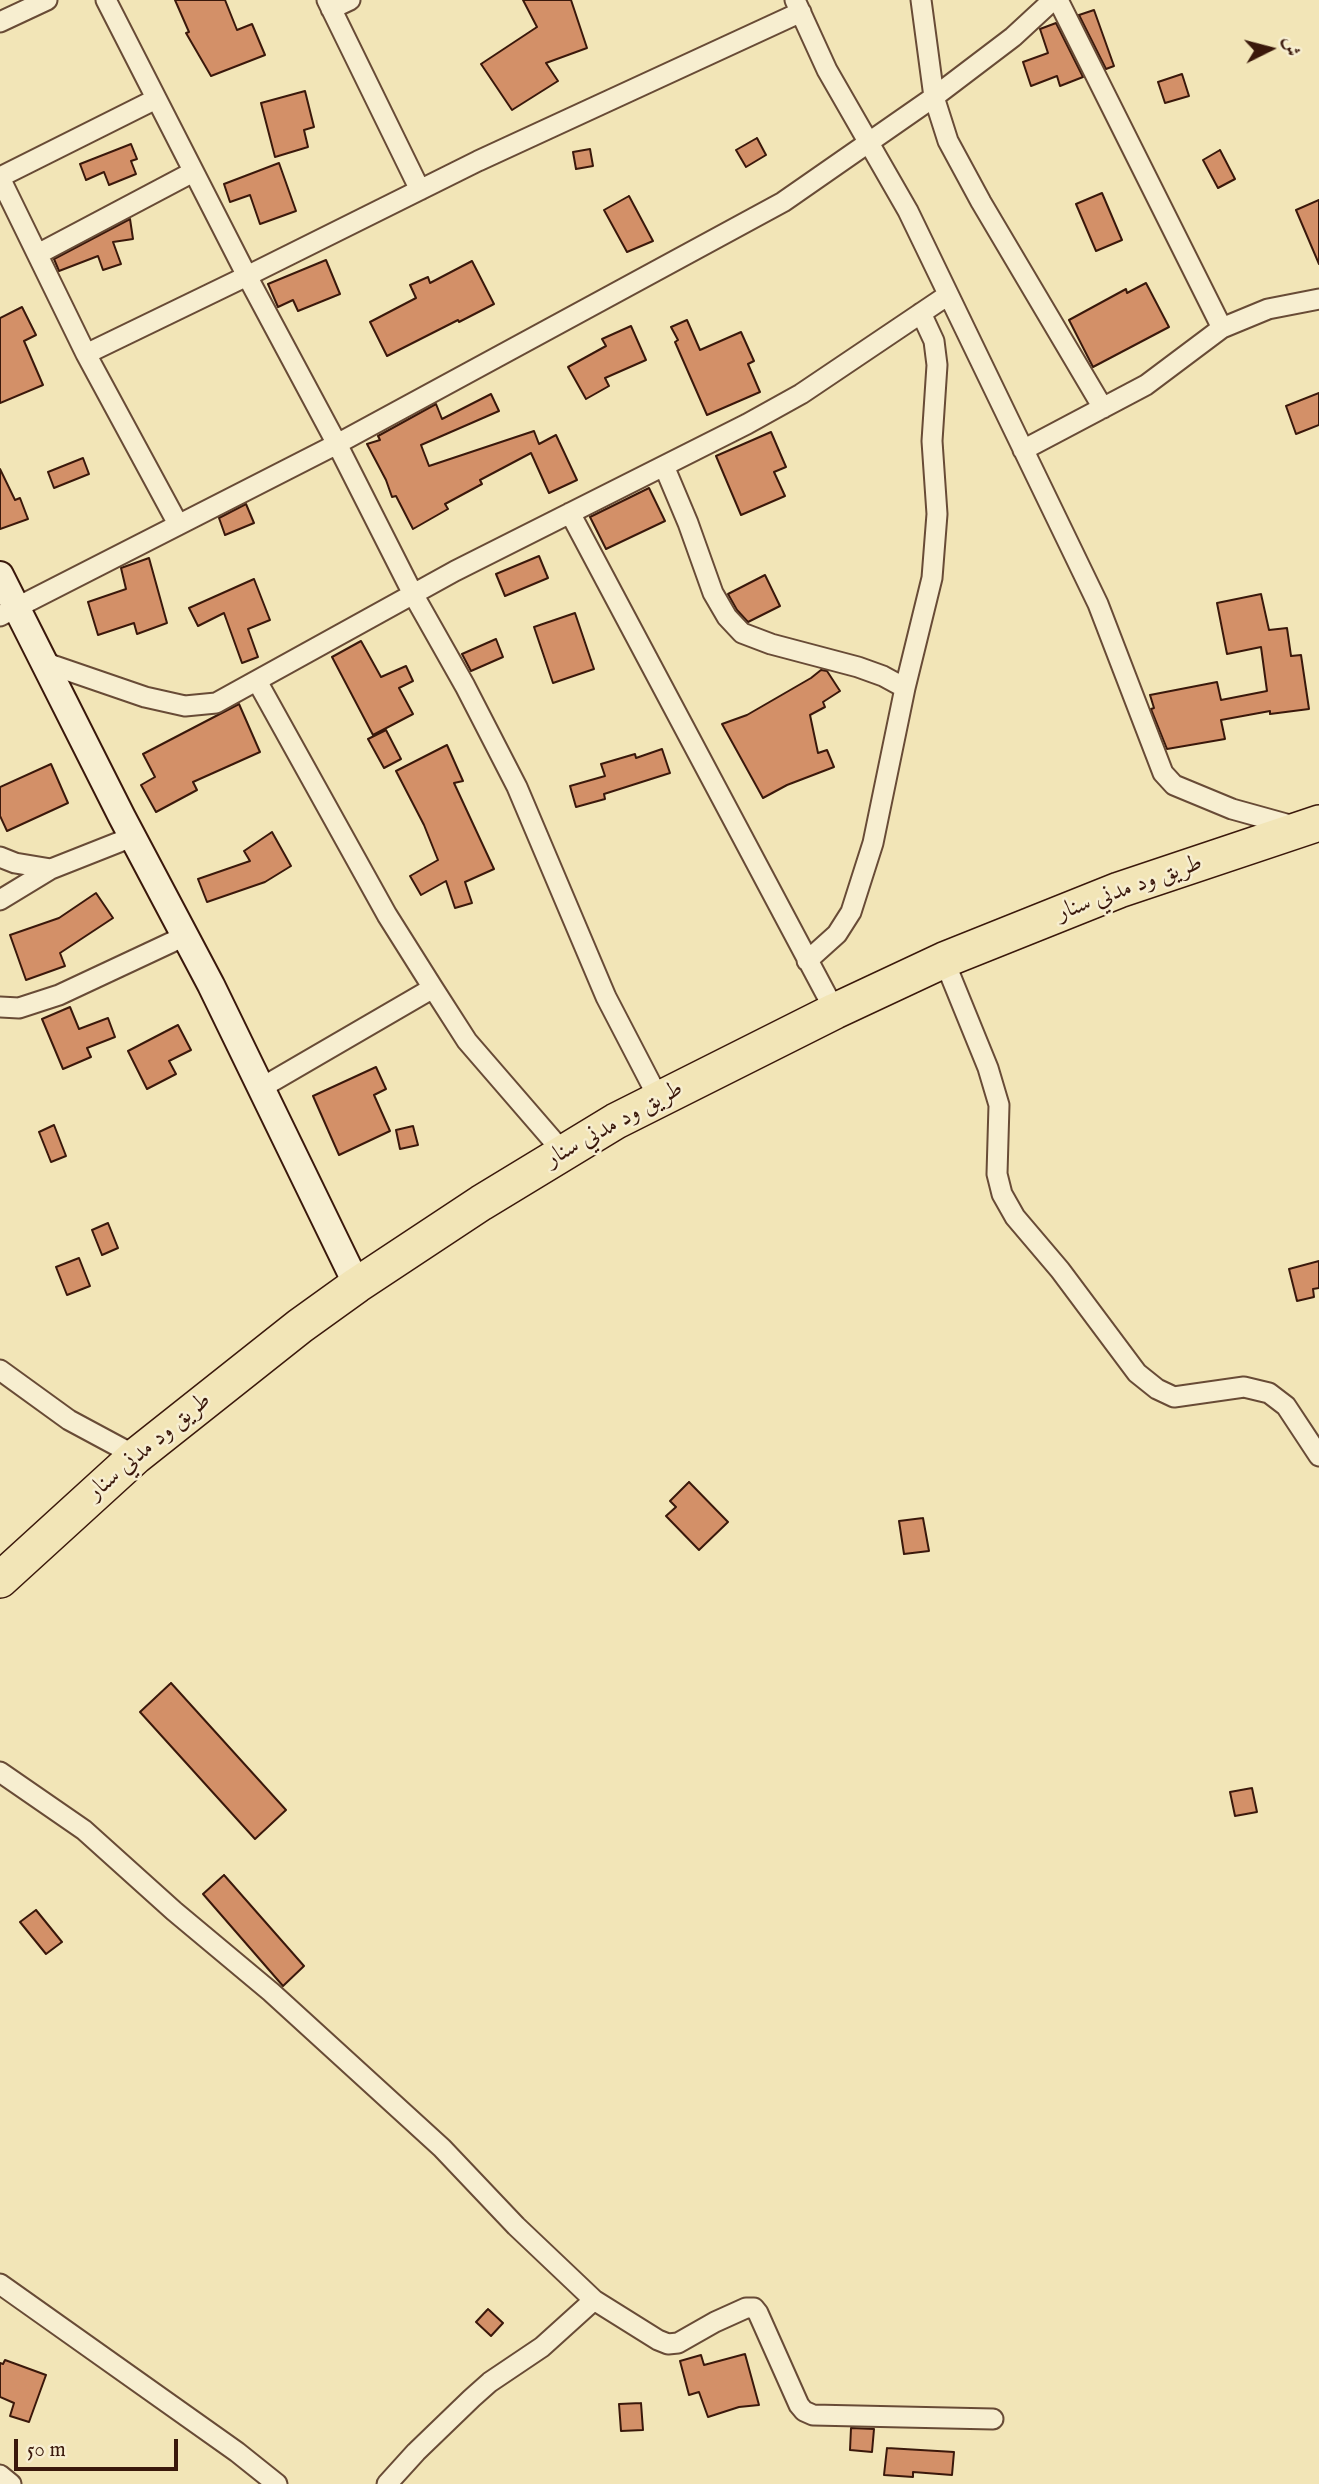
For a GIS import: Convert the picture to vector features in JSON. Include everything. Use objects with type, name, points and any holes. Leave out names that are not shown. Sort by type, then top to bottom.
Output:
[{"type":"highway","name":"طريق ود مدني سنار","points":[[0,1580],[136,1456],[239,1373],[357,1285],[564,1152],[659,1099],[944,960],[1119,890],[1310,825]]},
{"type":"street","points":[[0,22],[47,0]]},
{"type":"street","points":[[106,0],[413,594],[465,686],[517,787],[606,997],[659,1099]]},
{"type":"street","points":[[350,0],[329,5],[420,190]]},
{"type":"street","points":[[921,0],[933,97],[948,141],[981,202],[1104,408]]},
{"type":"street","points":[[9,611],[337,444],[783,201],[933,97],[1013,37],[1056,0],[1222,328]]},
{"type":"street","points":[[86,354],[478,160],[798,6],[827,70],[908,211],[1098,604],[1163,773],[1174,785],[1232,809],[1310,825]]},
{"type":"street","points":[[156,99],[0,178],[86,354],[178,524]]},
{"type":"street","points":[[38,254],[193,172]]},
{"type":"street","points":[[46,663],[145,698],[185,706],[216,703],[413,594],[801,394],[948,295]]},
{"type":"street","points":[[1023,450],[1146,385],[1222,328],[1268,309],[1319,299]]},
{"type":"street","points":[[807,961],[837,934],[851,912],[873,843],[905,688],[932,578],[937,514],[932,441],[937,365],[934,341],[921,313]]},
{"type":"street","points":[[664,466],[713,593],[727,617],[742,633],[771,644],[858,667],[884,676],[905,688]]},
{"type":"street","points":[[570,513],[835,1011]]},
{"type":"street","points":[[0,575],[9,611],[46,663],[185,936],[357,1285]]},
{"type":"street","points":[[257,681],[387,915],[467,1041],[564,1152]]},
{"type":"street","points":[[0,900],[51,869],[132,836]]},
{"type":"street","points":[[0,858],[51,869]]},
{"type":"street","points":[[0,1007],[19,1008],[60,995],[185,936]]},
{"type":"street","points":[[944,960],[988,1068],[999,1105],[997,1174],[1002,1194],[1015,1217],[1060,1270],[1137,1373],[1157,1389],[1174,1397],[1244,1387],[1269,1393],[1286,1406],[1319,1456]]},
{"type":"street","points":[[261,1088],[433,988]]},
{"type":"street","points":[[0,1370],[69,1420],[136,1456]]},
{"type":"street","points":[[0,1772],[84,1830],[271,1992],[442,2148],[516,2226],[594,2300],[657,2340],[668,2344],[678,2343],[746,2308],[754,2308],[799,2405],[804,2411],[813,2414],[993,2419]]},
{"type":"street","points":[[0,2284],[237,2452],[277,2484]]},
{"type":"street","points":[[387,2484],[472,2398],[542,2347],[594,2300]]},
{"type":"street","points":[[0,2475],[11,2484]]},
{"type":"building","points":[[175,0],[225,0],[237,30],[252,24],[265,55],[211,76],[186,33],[189,32]]},
{"type":"building","points":[[523,0],[571,0],[587,48],[546,63],[558,81],[512,110],[481,64],[537,27]]},
{"type":"building","points":[[1094,10],[1114,66],[1106,69],[1079,15]]},
{"type":"building","points":[[1056,23],[1083,77],[1060,86],[1057,76],[1031,86],[1023,62],[1048,53],[1040,29]]},
{"type":"building","points":[[1182,74],[1189,96],[1165,103],[1158,82]]},
{"type":"building","points":[[305,91],[314,127],[304,130],[308,147],[275,157],[261,103]]},
{"type":"building","points":[[757,138],[766,155],[746,167],[736,150]]},
{"type":"building","points":[[131,144],[137,159],[131,161],[136,174],[109,185],[104,172],[86,180],[80,164]]},
{"type":"building","points":[[590,149],[593,166],[576,169],[573,152]]},
{"type":"building","points":[[1220,150],[1235,179],[1218,188],[1203,160]]},
{"type":"building","points":[[279,163],[296,211],[260,224],[250,195],[230,202],[224,184]]},
{"type":"building","points":[[1102,193],[1122,240],[1096,251],[1076,204]]},
{"type":"building","points":[[629,196],[653,241],[627,252],[604,210]]},
{"type":"building","points":[[1319,200],[1319,264],[1296,210]]},
{"type":"building","points":[[130,219],[133,239],[113,242],[121,264],[103,270],[98,256],[59,271],[54,259]]},
{"type":"building","points":[[326,260],[340,294],[298,311],[293,300],[278,307],[268,284]]},
{"type":"building","points":[[472,261],[494,304],[387,356],[370,322],[416,298],[410,285],[428,277],[430,283]]},
{"type":"building","points":[[1146,283],[1169,327],[1093,367],[1069,320],[1126,289],[1127,293]]},
{"type":"building","points":[[22,307],[36,335],[24,341],[43,385],[0,403],[0,318]]},
{"type":"building","points":[[687,320],[700,350],[741,332],[754,361],[748,364],[760,392],[707,415],[671,327]]},
{"type":"building","points":[[631,326],[646,360],[605,378],[609,386],[586,399],[568,367],[606,346],[602,339]]},
{"type":"building","points":[[1319,393],[1319,425],[1296,434],[1286,406]]},
{"type":"building","points":[[491,394],[499,411],[421,445],[429,466],[534,431],[539,444],[556,435],[577,480],[549,493],[531,453],[480,480],[482,484],[445,504],[448,509],[413,529],[396,496],[392,497],[367,444],[380,440],[378,436],[436,404],[442,419]]},
{"type":"building","points":[[771,432],[786,467],[774,472],[785,496],[741,515],[716,456]]},
{"type":"building","points":[[83,458],[89,474],[54,488],[48,472]]},
{"type":"building","points":[[0,469],[15,500],[20,498],[28,519],[0,529]]},
{"type":"building","points":[[649,488],[665,521],[606,549],[590,517]]},
{"type":"building","points":[[246,504],[254,523],[225,535],[219,518]]},
{"type":"building","points":[[539,556],[548,578],[505,596],[496,574]]},
{"type":"building","points":[[149,558],[167,623],[137,634],[134,623],[98,635],[88,602],[126,589],[121,568]]},
{"type":"building","points":[[765,575],[780,606],[748,622],[728,594]]},
{"type":"building","points":[[254,579],[270,620],[248,629],[258,657],[242,663],[224,613],[198,626],[189,608]]},
{"type":"building","points":[[1261,594],[1269,630],[1287,628],[1291,656],[1301,655],[1309,709],[1270,714],[1270,711],[1221,720],[1225,739],[1167,749],[1151,709],[1154,708],[1150,695],[1217,682],[1221,700],[1267,691],[1261,647],[1227,654],[1217,603]]},
{"type":"building","points":[[575,613],[594,669],[553,683],[534,627]]},
{"type":"building","points":[[496,639],[503,657],[471,671],[462,654]]},
{"type":"building","points":[[361,641],[381,677],[406,666],[413,681],[399,688],[413,714],[373,735],[332,657]]},
{"type":"building","points":[[821,670],[827,671],[840,691],[823,702],[825,707],[810,715],[818,753],[827,750],[834,767],[787,785],[763,798],[722,724],[747,715]]},
{"type":"building","points":[[239,704],[260,752],[193,782],[197,790],[156,812],[141,785],[155,777],[143,754]]},
{"type":"building","points":[[386,730],[401,759],[384,768],[368,739]]},
{"type":"building","points":[[447,745],[463,781],[454,783],[494,869],[465,882],[472,903],[455,908],[446,881],[421,895],[410,876],[438,860],[424,825],[396,771]]},
{"type":"building","points":[[662,749],[670,773],[604,794],[605,799],[576,807],[570,786],[605,776],[601,764],[635,754],[636,758]]},
{"type":"building","points":[[51,764],[68,803],[7,831],[0,816],[0,787]]},
{"type":"building","points":[[272,832],[291,866],[265,882],[207,902],[198,879],[250,861],[244,851]]},
{"type":"building","points":[[96,893],[113,918],[60,953],[65,966],[26,980],[10,935],[59,918]]},
{"type":"building","points":[[70,1007],[79,1029],[108,1018],[115,1037],[87,1048],[91,1057],[63,1069],[42,1019]]},
{"type":"building","points":[[178,1025],[191,1050],[169,1061],[176,1074],[147,1089],[128,1051]]},
{"type":"building","points":[[376,1067],[386,1089],[374,1095],[390,1131],[339,1155],[313,1096]]},
{"type":"building","points":[[54,1125],[66,1156],[51,1162],[39,1132]]},
{"type":"building","points":[[413,1126],[418,1145],[400,1149],[396,1130]]},
{"type":"building","points":[[108,1223],[118,1248],[102,1255],[92,1230]]},
{"type":"building","points":[[79,1258],[90,1286],[67,1295],[56,1267]]},
{"type":"building","points":[[1319,1261],[1319,1288],[1313,1289],[1314,1297],[1297,1301],[1289,1269]]},
{"type":"building","points":[[689,1482],[728,1522],[699,1550],[666,1516],[676,1507],[670,1501]]},
{"type":"building","points":[[923,1518],[929,1551],[904,1554],[899,1521]]},
{"type":"building","points":[[171,1683],[286,1810],[255,1839],[140,1712]]},
{"type":"building","points":[[1252,1788],[1257,1812],[1235,1816],[1230,1792]]},
{"type":"building","points":[[224,1875],[304,1966],[283,1986],[203,1894]]},
{"type":"building","points":[[36,1910],[62,1942],[46,1954],[20,1922]]},
{"type":"building","points":[[488,2309],[503,2323],[491,2336],[476,2322]]},
{"type":"building","points":[[745,2354],[759,2405],[739,2407],[708,2417],[699,2392],[689,2395],[680,2361],[701,2355],[704,2365]]},
{"type":"building","points":[[5,2360],[46,2375],[29,2422],[10,2416],[14,2403],[0,2397],[0,2363],[3,2364]]},
{"type":"building","points":[[641,2403],[643,2430],[621,2431],[619,2404]]},
{"type":"building","points":[[851,2428],[874,2429],[872,2452],[850,2450]]},
{"type":"building","points":[[887,2448],[954,2452],[952,2475],[913,2472],[913,2477],[884,2475]]}]
